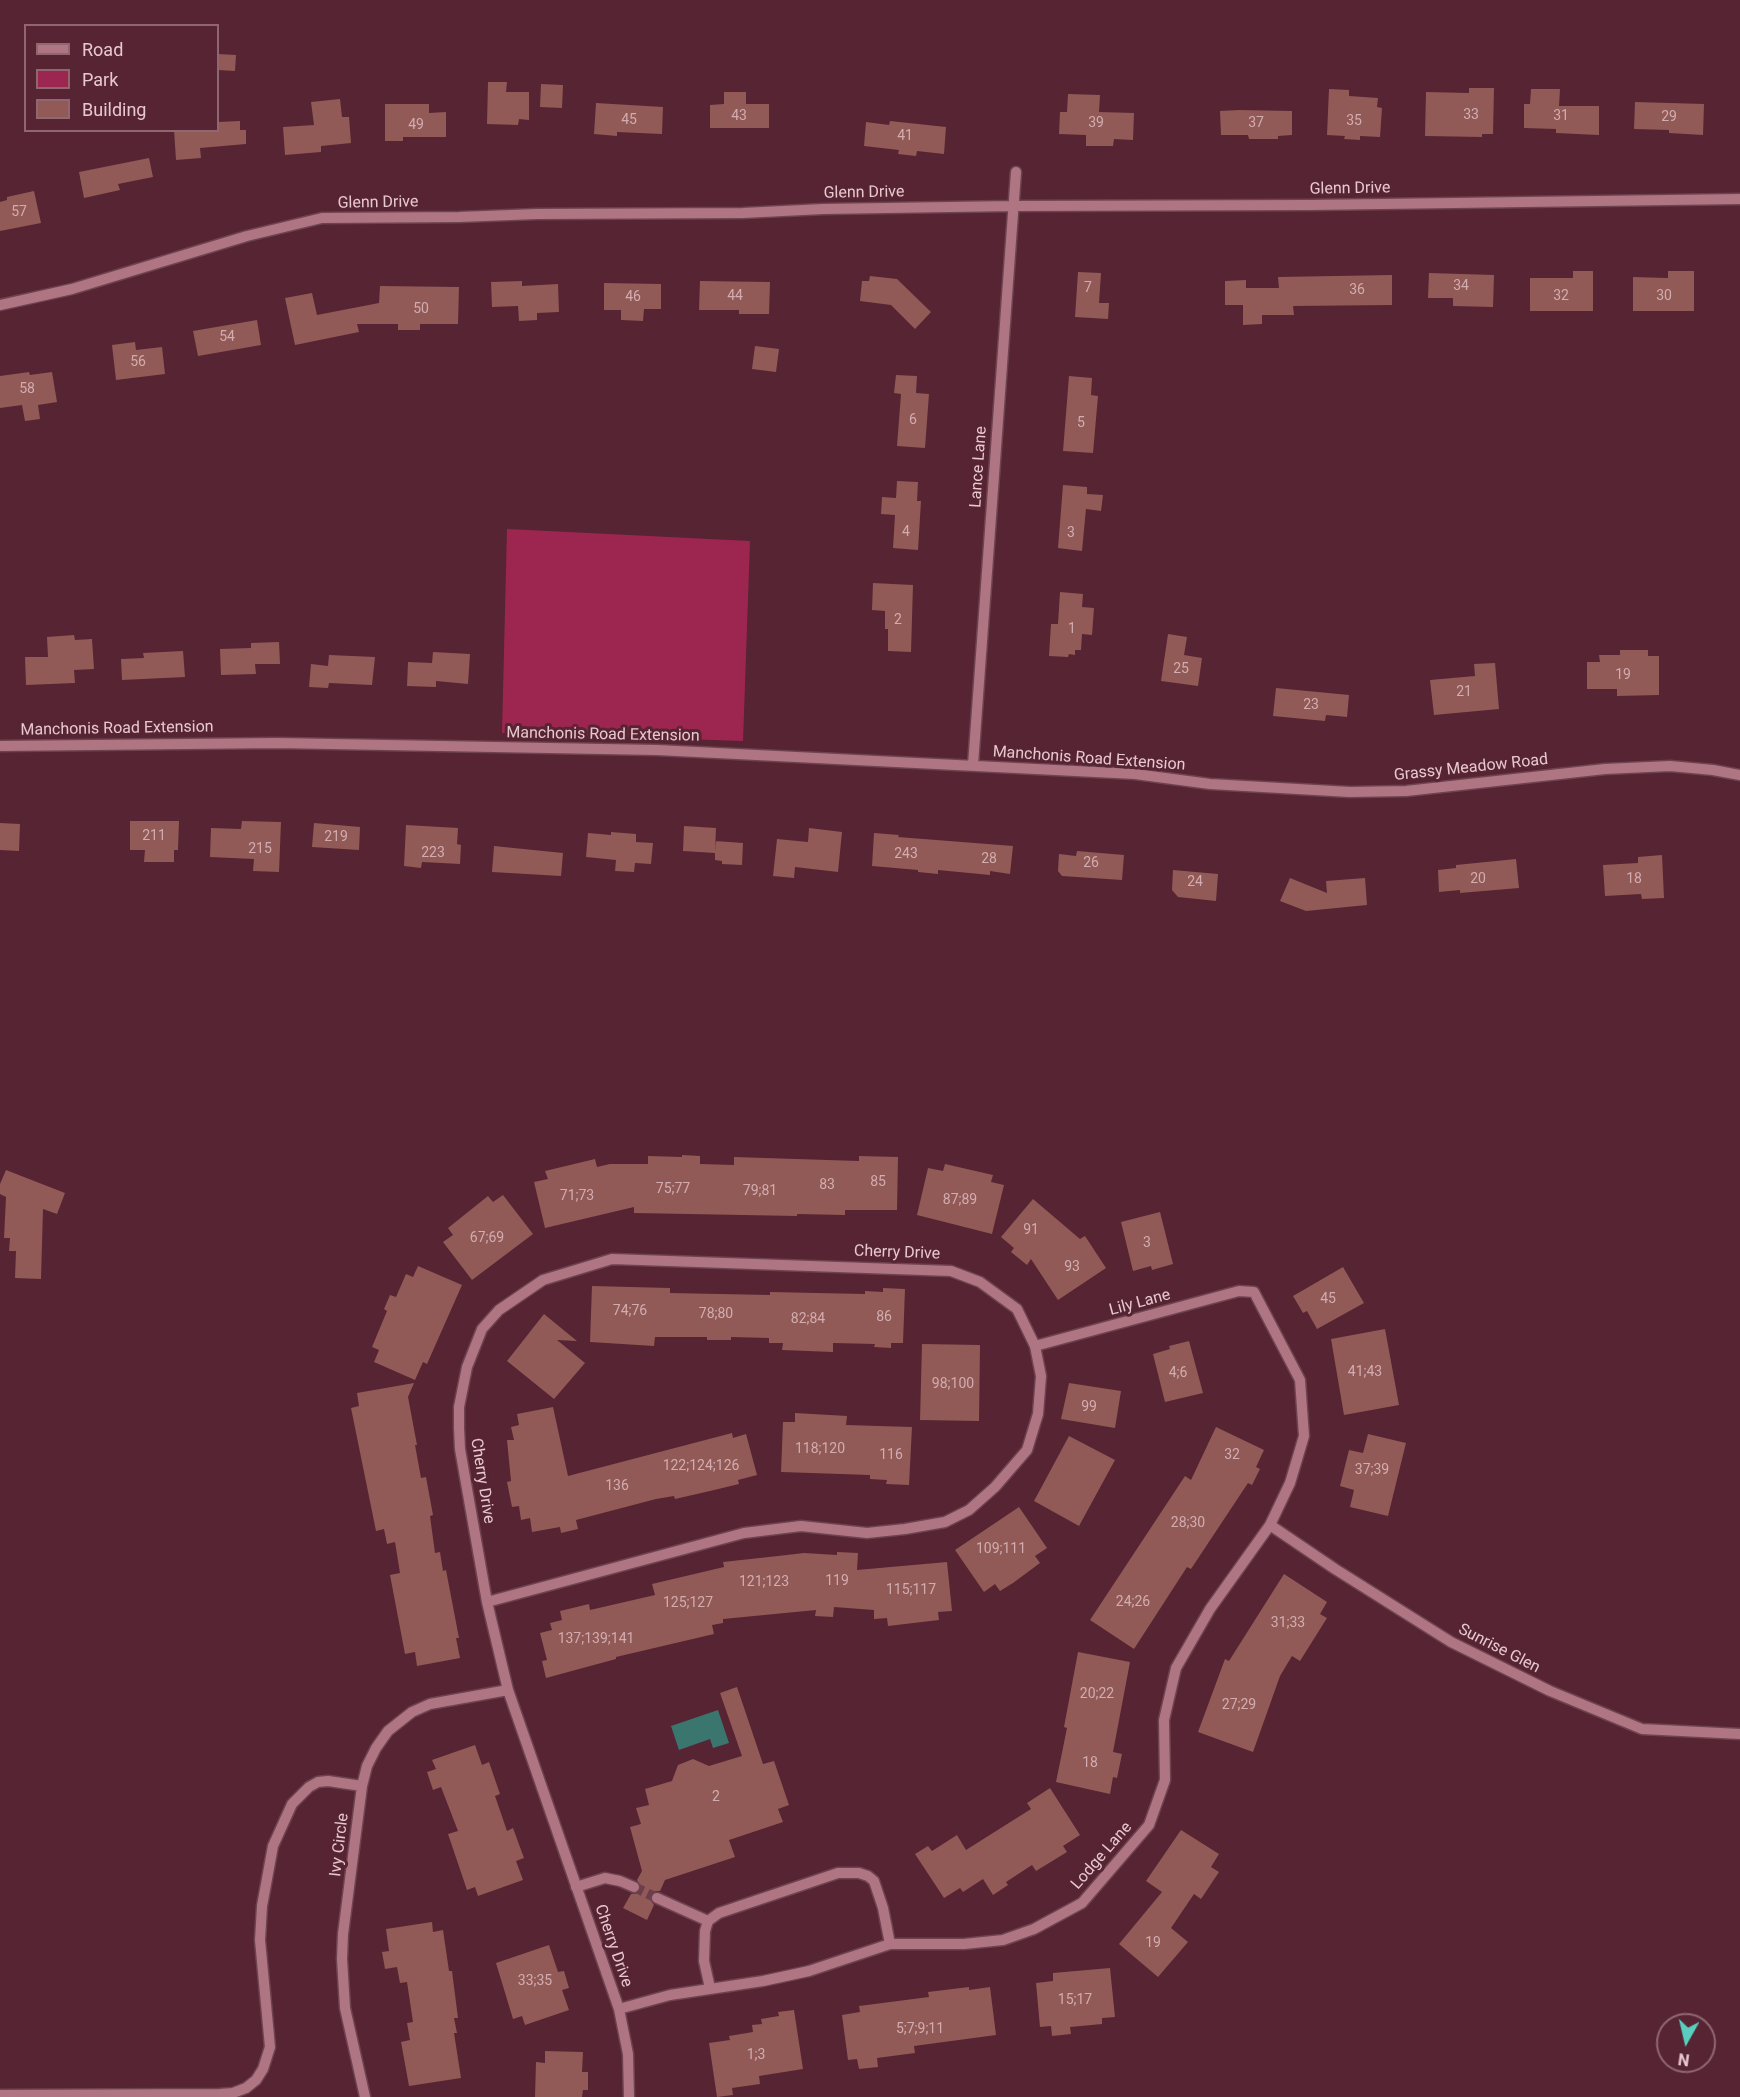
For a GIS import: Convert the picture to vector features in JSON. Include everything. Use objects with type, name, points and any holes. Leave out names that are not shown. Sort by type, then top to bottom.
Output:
[{"type":"street","name":"Lance Lane","points":[[973,765],[1016,172]]},
{"type":"street","name":"Glenn Drive","points":[[0,304],[72,289],[288,225],[322,219],[537,214],[743,213],[1012,206],[1310,205],[1740,199]]},
{"type":"street","name":"Manchonis Road Extension","points":[[0,746],[285,743],[657,750],[1135,774],[1204,783]]},
{"type":"street","name":"Grassy Meadow Road","points":[[1204,783],[1286,789],[1406,791],[1605,769],[1670,766],[1740,775]]},
{"type":"street","name":"Cherry Drive","points":[[487,1602],[744,1533],[801,1526],[867,1533],[945,1522],[969,1510],[995,1488],[1027,1450],[1038,1414],[1041,1376],[1035,1346],[1017,1309],[980,1282],[951,1270],[612,1258],[543,1280],[499,1310],[482,1329],[462,1387],[459,1407],[460,1449],[487,1602],[508,1689],[619,2009],[628,2054],[629,2097]]},
{"type":"street","name":"Lily Lane","points":[[1035,1346],[1239,1291],[1254,1292]]},
{"type":"street","name":"Lodge Lane","points":[[619,2009],[670,1995],[763,1982],[809,1971],[890,1944],[964,1944],[1003,1940],[1034,1929],[1082,1903],[1101,1882],[1149,1825],[1165,1780],[1164,1720],[1176,1668],[1210,1609],[1270,1525],[1290,1483],[1304,1436],[1300,1380],[1254,1292]]},
{"type":"street","name":"Sunrise Glen","points":[[1270,1525],[1451,1642],[1550,1691],[1642,1729],[1740,1734]]},
{"type":"street","name":"Ivy Circle","points":[[365,2097],[345,2008],[342,1959],[367,1766],[388,1731],[403,1718],[430,1704],[508,1689]]},
{"type":"street","points":[[0,2096],[220,2094],[233,2093],[246,2088],[256,2080],[263,2069],[270,2047],[260,1940],[262,1906],[273,1846],[292,1804],[309,1787],[318,1782],[363,1786]]},
{"type":"street","points":[[710,1988],[704,1961],[705,1931],[708,1921],[719,1913],[835,1873],[852,1872],[868,1876],[874,1881],[883,1908],[890,1944]]},
{"type":"street","points":[[576,1887],[605,1878],[634,1887]]},
{"type":"street","points":[[657,1898],[708,1921]]},
{"type":"green space","points":[[507,529],[750,541],[743,741],[502,733]]},
{"type":"shaded area","points":[[718,1710],[729,1743],[713,1748],[710,1739],[679,1750],[671,1726]]},
{"type":"building","points":[[219,54],[236,55],[235,71],[219,70]]},
{"type":"building","points":[[488,82],[507,82],[506,92],[529,92],[529,120],[519,119],[518,125],[487,124]]},
{"type":"building","points":[[541,84],[563,85],[562,108],[540,107]]},
{"type":"building","points":[[1469,88],[1494,88],[1493,134],[1482,134],[1482,137],[1425,136],[1426,92],[1469,93]]},
{"type":"building","points":[[1329,89],[1349,90],[1349,96],[1378,98],[1377,107],[1382,108],[1380,137],[1360,136],[1360,140],[1327,135]]},
{"type":"building","points":[[1531,89],[1560,89],[1559,106],[1599,106],[1599,135],[1556,133],[1556,129],[1524,128],[1524,104],[1530,104]]},
{"type":"building","points":[[724,92],[746,92],[746,104],[769,104],[769,128],[710,128],[710,105],[724,104]]},
{"type":"building","points":[[1068,94],[1100,95],[1099,112],[1134,113],[1133,140],[1114,139],[1113,146],[1086,146],[1086,135],[1059,134],[1060,112],[1067,112]]},
{"type":"building","points":[[340,99],[342,117],[349,117],[351,143],[321,146],[321,152],[285,155],[283,127],[314,125],[311,102]]},
{"type":"building","points":[[1635,102],[1704,104],[1703,135],[1669,133],[1669,130],[1634,129]]},
{"type":"building","points":[[596,103],[663,107],[662,134],[617,132],[617,136],[594,134]]},
{"type":"building","points":[[385,104],[429,104],[429,113],[446,112],[446,137],[403,137],[403,141],[385,141]]},
{"type":"building","points":[[1220,111],[1292,111],[1292,135],[1278,136],[1278,139],[1249,139],[1248,135],[1221,135]]},
{"type":"building","points":[[240,121],[240,130],[246,130],[246,144],[200,148],[201,158],[176,160],[174,132],[219,132],[219,122]]},
{"type":"building","points":[[890,121],[946,127],[944,154],[917,151],[916,156],[898,154],[899,150],[864,146],[866,122],[889,125]]},
{"type":"building","points":[[149,158],[153,177],[118,184],[120,190],[84,198],[79,172]]},
{"type":"building","points":[[34,191],[41,223],[0,231],[0,202],[7,200],[7,197]]},
{"type":"building","points":[[1573,271],[1593,271],[1593,311],[1530,311],[1530,278],[1573,278]]},
{"type":"building","points":[[1668,271],[1694,271],[1694,311],[1633,311],[1633,277],[1668,278]]},
{"type":"building","points":[[1078,272],[1101,273],[1099,303],[1109,303],[1108,319],[1075,317]]},
{"type":"building","points":[[1429,273],[1494,275],[1493,307],[1453,306],[1453,298],[1428,298]]},
{"type":"building","points":[[1392,275],[1392,305],[1293,306],[1294,315],[1262,315],[1262,324],[1243,325],[1243,305],[1225,305],[1225,281],[1246,280],[1246,288],[1279,288],[1278,277]]},
{"type":"building","points":[[870,276],[897,279],[931,312],[915,329],[891,305],[860,301],[862,281],[869,281]]},
{"type":"building","points":[[522,281],[522,286],[558,284],[559,312],[537,313],[537,320],[519,321],[518,306],[492,307],[491,282]]},
{"type":"building","points":[[700,281],[770,282],[769,314],[739,314],[739,310],[699,310]]},
{"type":"building","points":[[604,283],[661,284],[661,309],[644,309],[643,321],[621,320],[621,310],[604,310]]},
{"type":"building","points":[[380,286],[459,287],[458,324],[420,324],[420,330],[398,330],[398,324],[357,324],[359,332],[295,345],[285,298],[312,293],[317,315],[379,303]]},
{"type":"building","points":[[257,320],[261,345],[198,356],[193,331]]},
{"type":"building","points":[[135,342],[136,350],[162,347],[165,374],[116,380],[112,345]]},
{"type":"building","points":[[755,346],[779,349],[776,372],[752,369]]},
{"type":"building","points":[[29,372],[30,375],[52,372],[57,402],[38,405],[40,419],[25,421],[22,405],[0,408],[0,376]]},
{"type":"building","points":[[896,375],[917,376],[916,393],[929,394],[925,448],[897,446],[901,394],[894,393]]},
{"type":"building","points":[[1069,376],[1092,378],[1091,395],[1098,396],[1093,453],[1063,451]]},
{"type":"building","points":[[897,481],[918,482],[917,501],[921,501],[918,550],[893,548],[895,515],[881,514],[882,497],[896,498]]},
{"type":"building","points":[[1063,485],[1087,487],[1087,494],[1103,495],[1101,511],[1086,509],[1082,551],[1058,548]]},
{"type":"building","points":[[873,583],[913,585],[911,652],[888,651],[885,611],[872,610]]},
{"type":"building","points":[[1060,592],[1083,594],[1082,607],[1094,608],[1092,635],[1082,634],[1081,650],[1075,650],[1075,655],[1069,654],[1068,657],[1049,656],[1051,624],[1058,624]]},
{"type":"building","points":[[1168,634],[1187,637],[1184,655],[1202,658],[1198,686],[1161,681]]},
{"type":"building","points":[[74,635],[75,640],[92,639],[94,669],[74,670],[75,683],[26,685],[25,657],[48,657],[47,637]]},
{"type":"building","points":[[279,642],[280,664],[255,664],[256,674],[221,675],[220,649],[251,648],[251,643]]},
{"type":"building","points":[[1620,650],[1648,650],[1648,656],[1659,656],[1659,695],[1617,696],[1617,689],[1587,689],[1587,662],[1600,662],[1599,655],[1620,655]]},
{"type":"building","points":[[183,651],[185,677],[122,680],[121,659],[144,658],[143,653]]},
{"type":"building","points":[[433,652],[470,654],[468,684],[436,681],[436,687],[407,686],[408,662],[432,663]]},
{"type":"building","points":[[329,655],[375,657],[372,685],[329,683],[328,688],[309,687],[311,664],[328,666]]},
{"type":"building","points":[[1495,663],[1499,709],[1434,715],[1430,680],[1475,676],[1474,664]]},
{"type":"building","points":[[1276,688],[1349,695],[1347,717],[1326,715],[1325,721],[1273,716]]},
{"type":"building","points":[[130,821],[179,821],[178,850],[174,850],[174,862],[144,862],[145,850],[130,850]]},
{"type":"building","points":[[242,821],[281,822],[279,872],[253,871],[254,859],[210,857],[211,828],[241,829]]},
{"type":"building","points":[[0,823],[20,824],[19,851],[0,850]]},
{"type":"building","points":[[314,823],[360,827],[359,850],[312,847]]},
{"type":"building","points":[[406,825],[458,828],[457,844],[461,845],[460,864],[422,862],[421,868],[404,866]]},
{"type":"building","points":[[684,826],[716,828],[715,853],[683,851]]},
{"type":"building","points":[[809,828],[842,832],[838,872],[795,867],[794,878],[773,876],[777,839],[808,842]]},
{"type":"building","points":[[611,832],[636,834],[636,842],[653,843],[651,864],[635,863],[634,872],[615,871],[616,860],[586,857],[588,833],[611,835]]},
{"type":"building","points":[[874,833],[1013,846],[1010,874],[990,871],[990,875],[938,870],[938,874],[872,866]]},
{"type":"building","points":[[715,841],[743,843],[742,865],[722,864],[722,861],[715,860]]},
{"type":"building","points":[[494,846],[563,853],[561,876],[492,872]]},
{"type":"building","points":[[1077,851],[1124,855],[1122,880],[1062,876],[1058,871],[1059,854],[1076,856]]},
{"type":"building","points":[[1662,855],[1664,898],[1642,899],[1641,894],[1605,896],[1603,865],[1638,863],[1638,857]]},
{"type":"building","points":[[1516,859],[1519,888],[1460,893],[1460,890],[1439,892],[1438,870],[1456,868],[1456,865]]},
{"type":"building","points":[[1173,870],[1218,874],[1216,901],[1178,897],[1172,890]]},
{"type":"building","points":[[1290,878],[1327,893],[1326,881],[1365,878],[1367,905],[1306,911],[1280,901]]},
{"type":"building","points":[[682,1155],[700,1156],[700,1164],[734,1165],[734,1157],[859,1161],[859,1156],[898,1157],[897,1210],[845,1210],[845,1215],[797,1214],[797,1216],[634,1213],[634,1207],[545,1228],[534,1182],[548,1179],[545,1171],[595,1159],[597,1167],[610,1164],[648,1164],[648,1156],[682,1157]]},
{"type":"building","points":[[945,1164],[993,1175],[991,1182],[1004,1185],[992,1234],[917,1215],[928,1168],[943,1171]]},
{"type":"building","points":[[6,1170],[65,1193],[57,1214],[43,1209],[41,1279],[15,1278],[16,1251],[9,1251],[10,1238],[4,1238],[6,1197],[0,1194],[0,1184]]},
{"type":"building","points":[[503,1195],[533,1234],[472,1280],[443,1242],[453,1235],[448,1228],[488,1196],[493,1202]]},
{"type":"building","points":[[1033,1199],[1080,1239],[1085,1236],[1106,1268],[1058,1300],[1031,1259],[1027,1265],[1011,1252],[1014,1248],[1001,1237]]},
{"type":"building","points":[[1160,1212],[1173,1264],[1152,1270],[1151,1266],[1133,1271],[1121,1222]]},
{"type":"building","points":[[418,1266],[462,1285],[427,1364],[423,1362],[415,1380],[374,1362],[379,1350],[372,1347],[387,1311],[384,1309],[390,1295],[396,1297],[406,1274],[413,1277]]},
{"type":"building","points":[[1343,1267],[1364,1303],[1317,1329],[1307,1311],[1303,1313],[1293,1296]]},
{"type":"building","points":[[592,1286],[670,1288],[670,1293],[770,1295],[770,1292],[865,1294],[865,1291],[883,1292],[883,1288],[905,1289],[903,1343],[891,1343],[891,1348],[874,1347],[875,1344],[833,1343],[833,1352],[782,1350],[783,1343],[769,1343],[769,1338],[731,1337],[731,1340],[707,1340],[707,1337],[655,1337],[654,1346],[590,1342]]},
{"type":"building","points":[[544,1314],[577,1341],[557,1340],[585,1363],[554,1399],[507,1361]]},
{"type":"building","points":[[1385,1329],[1399,1405],[1344,1415],[1331,1339]]},
{"type":"building","points":[[1189,1341],[1203,1393],[1165,1402],[1153,1354],[1170,1349],[1169,1346]]},
{"type":"building","points":[[922,1344],[980,1345],[979,1421],[920,1420]]},
{"type":"building","points":[[414,1383],[408,1397],[417,1445],[415,1445],[421,1478],[426,1477],[433,1515],[430,1516],[435,1553],[440,1552],[443,1571],[446,1570],[459,1638],[456,1638],[460,1658],[417,1666],[415,1652],[405,1654],[390,1575],[400,1573],[395,1542],[387,1544],[384,1529],[376,1531],[351,1408],[359,1406],[357,1393]]},
{"type":"building","points":[[1069,1383],[1121,1391],[1115,1428],[1061,1419]]},
{"type":"building","points":[[553,1407],[568,1476],[732,1433],[733,1438],[746,1434],[757,1475],[738,1480],[739,1484],[675,1499],[674,1496],[656,1499],[576,1520],[578,1529],[561,1533],[560,1527],[532,1532],[530,1518],[521,1520],[519,1506],[512,1507],[507,1482],[511,1481],[507,1440],[514,1440],[511,1427],[519,1425],[517,1414]]},
{"type":"building","points":[[795,1413],[847,1416],[846,1425],[912,1427],[909,1485],[886,1484],[887,1480],[870,1479],[870,1475],[781,1472],[783,1422],[795,1422]]},
{"type":"building","points":[[1216,1427],[1264,1450],[1256,1467],[1260,1469],[1252,1485],[1248,1483],[1191,1569],[1187,1567],[1134,1649],[1090,1620],[1185,1476],[1191,1480]]},
{"type":"building","points":[[1368,1434],[1406,1443],[1388,1516],[1350,1507],[1354,1490],[1340,1486],[1349,1450],[1363,1453]]},
{"type":"building","points":[[1069,1436],[1115,1460],[1079,1526],[1034,1501]]},
{"type":"building","points":[[1019,1507],[1047,1548],[1035,1556],[1040,1563],[1013,1583],[1000,1591],[995,1584],[984,1592],[955,1550]]},
{"type":"building","points":[[837,1552],[858,1553],[857,1570],[947,1562],[952,1611],[938,1612],[939,1620],[888,1626],[887,1618],[874,1619],[874,1610],[834,1607],[833,1617],[815,1616],[816,1610],[723,1619],[723,1623],[712,1625],[714,1634],[616,1657],[616,1659],[546,1678],[542,1661],[547,1660],[540,1633],[552,1630],[550,1623],[562,1620],[560,1611],[589,1604],[590,1610],[655,1595],[652,1584],[724,1567],[723,1562],[804,1553],[837,1555]]},
{"type":"building","points":[[1284,1574],[1327,1602],[1320,1614],[1327,1618],[1300,1661],[1292,1656],[1280,1676],[1253,1752],[1198,1732],[1225,1659],[1229,1661]]},
{"type":"building","points":[[1078,1652],[1130,1662],[1113,1752],[1122,1754],[1117,1778],[1113,1777],[1110,1794],[1056,1782],[1067,1728],[1064,1727]]},
{"type":"building","points":[[737,1687],[763,1764],[774,1761],[789,1805],[778,1809],[783,1822],[729,1840],[735,1857],[665,1880],[660,1891],[650,1894],[654,1905],[647,1920],[623,1908],[631,1894],[638,1893],[641,1887],[637,1880],[642,1871],[630,1827],[641,1824],[636,1808],[649,1805],[645,1789],[672,1781],[678,1765],[693,1759],[709,1766],[742,1756],[720,1693]]},
{"type":"building","points":[[475,1745],[482,1765],[489,1762],[500,1794],[495,1796],[507,1831],[513,1828],[524,1858],[516,1861],[523,1880],[478,1896],[475,1887],[467,1890],[448,1834],[458,1831],[441,1787],[433,1790],[427,1772],[436,1769],[432,1760]]},
{"type":"building","points":[[1050,1788],[1080,1835],[1063,1846],[1067,1852],[1036,1871],[1032,1865],[1006,1882],[1008,1885],[993,1895],[983,1879],[963,1892],[960,1888],[944,1898],[915,1854],[928,1846],[932,1851],[957,1835],[966,1850],[1031,1809],[1027,1803]]},
{"type":"building","points":[[1181,1830],[1219,1854],[1211,1867],[1219,1872],[1201,1899],[1194,1894],[1171,1928],[1188,1942],[1158,1977],[1119,1944],[1162,1892],[1146,1881]]},
{"type":"building","points":[[432,1922],[433,1932],[443,1930],[449,1971],[452,1971],[458,2018],[454,2018],[457,2033],[454,2033],[461,2078],[409,2086],[401,2042],[410,2040],[407,2023],[413,2022],[407,1982],[400,1983],[397,1967],[385,1969],[382,1952],[389,1951],[386,1929]]},
{"type":"building","points":[[549,1945],[558,1972],[564,1971],[569,1988],[562,1990],[569,2010],[525,2025],[522,2016],[513,2019],[496,1963]]},
{"type":"building","points":[[1110,1968],[1115,2017],[1102,2018],[1102,2024],[1070,2027],[1071,2034],[1052,2036],[1051,2026],[1040,2027],[1036,1983],[1053,1981],[1053,1973]]},
{"type":"building","points":[[969,1987],[969,1990],[990,1987],[996,2035],[914,2046],[915,2053],[877,2058],[878,2067],[859,2069],[857,2059],[848,2060],[842,2015],[860,2012],[859,2006],[929,1997],[928,1992]]},
{"type":"building","points":[[794,2010],[803,2069],[759,2076],[760,2084],[732,2088],[733,2095],[717,2097],[709,2043],[730,2040],[729,2036],[753,2032],[752,2025],[762,2024],[761,2019],[779,2016],[778,2012]]},
{"type":"building","points":[[545,2051],[583,2052],[582,2072],[588,2072],[588,2090],[583,2090],[582,2097],[535,2097],[536,2062],[545,2063]]},
{"type":"tunnel","points":[[634,1887],[657,1898]]}]
